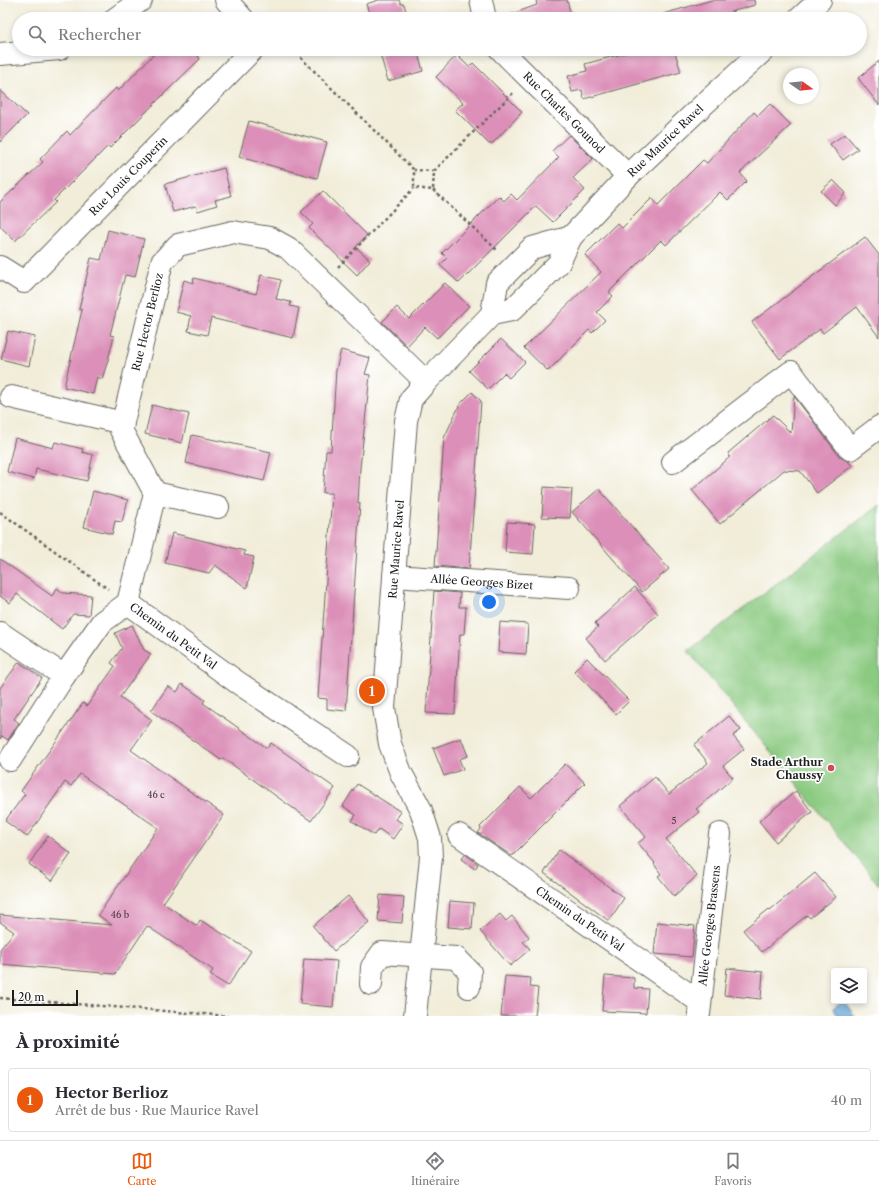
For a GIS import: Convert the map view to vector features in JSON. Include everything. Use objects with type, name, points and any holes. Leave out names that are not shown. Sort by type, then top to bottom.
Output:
[{"type":"street","points":[[125,12],[141,0]]},
{"type":"street","points":[[226,0],[237,12]]},
{"type":"street","points":[[481,0],[484,12]]},
{"type":"street","points":[[807,12],[820,0]]},
{"type":"street","points":[[0,54],[12,53]]},
{"type":"street","name":"Rue Louis Couperin","points":[[0,266],[24,282],[246,56]]},
{"type":"street","name":"Rue Charles Gounod","points":[[507,56],[628,176]]},
{"type":"street","name":"Rue Maurice Ravel","points":[[415,1016],[431,857],[430,838],[421,810],[401,773],[393,751],[384,708],[406,421],[411,399],[492,314],[512,310],[559,263],[571,237],[628,176],[757,56]]},
{"type":"street","name":"Rue Hector Berlioz","points":[[155,494],[121,430],[162,262],[178,245],[233,232],[270,238],[288,248],[426,382]]},
{"type":"street","points":[[492,314],[497,283],[532,248],[571,237]]},
{"type":"street","points":[[673,462],[791,372],[850,449],[879,427]]},
{"type":"street","points":[[11,397],[123,423]]},
{"type":"street","points":[[10,760],[64,676],[102,622],[128,603],[155,494],[218,507]]},
{"type":"street","name":"Allée Georges Bizet","points":[[394,576],[569,588]]},
{"type":"street","name":"Chemin du Petit Val","points":[[128,603],[237,682],[348,756]]},
{"type":"street","points":[[0,632],[64,676]]},
{"type":"street","name":"Allée Georges Brassens","points":[[699,1009],[720,834]]},
{"type":"street","name":"Chemin du Petit Val","points":[[459,835],[699,1009]]},
{"type":"street","points":[[371,984],[372,967],[382,953],[456,958],[470,972],[469,987]]},
{"type":"path","points":[[299,56],[414,170],[434,171]]},
{"type":"path","points":[[433,190],[434,171],[529,78]]},
{"type":"path","points":[[323,282],[414,188],[414,170]]},
{"type":"path","points":[[414,188],[433,190],[514,266]]},
{"type":"path","name":"Chemin du Petit Val","points":[[0,512],[128,603]]},
{"type":"path","points":[[0,998],[228,1016]]},
{"type":"green space","name":"Stade Arthur Chaussy","points":[[879,505],[879,885],[688,651]]},
{"type":"water","points":[[838,1004],[846,1004],[855,1016],[838,1016],[833,1008]]},
{"type":"building","points":[[379,0],[399,0],[401,4],[404,4],[406,12],[369,12],[366,4]]},
{"type":"building","points":[[536,0],[567,0],[570,12],[517,12],[537,5]]},
{"type":"building","points":[[712,0],[754,0],[755,5],[730,12],[670,12]]},
{"type":"building","points":[[152,56],[198,56],[200,59],[110,148],[108,146],[54,200],[56,202],[15,241],[0,226],[0,202],[43,162],[40,159],[67,131],[70,135],[116,88],[118,91]]},
{"type":"building","points":[[381,56],[419,56],[423,71],[388,81]]},
{"type":"building","points":[[456,56],[458,56],[469,67],[473,63],[522,112],[493,143],[489,144],[455,110],[463,103],[436,77]]},
{"type":"building","points":[[614,56],[676,56],[681,72],[584,99],[582,90],[572,92],[568,76],[587,71],[585,64]]},
{"type":"building","points":[[879,61],[879,105],[858,78]]},
{"type":"building","points":[[0,90],[27,115],[0,142]]},
{"type":"building","points":[[770,104],[791,125],[740,173],[747,181],[728,200],[720,192],[666,245],[661,240],[609,292],[613,296],[597,312],[605,320],[592,333],[589,330],[548,371],[524,348],[601,272],[585,255],[617,223],[622,228],[652,198],[658,205],[703,160],[707,163],[754,112],[758,116]]},
{"type":"building","points":[[249,121],[327,142],[317,178],[239,157]]},
{"type":"building","points":[[845,134],[858,149],[843,160],[830,144]]},
{"type":"building","points":[[569,135],[593,159],[573,178],[585,190],[553,222],[536,206],[459,283],[440,265],[447,258],[442,253],[499,196],[504,201],[511,194],[517,200],[559,157],[552,151]]},
{"type":"building","points":[[224,168],[231,196],[215,200],[217,205],[198,211],[196,206],[173,212],[165,184]]},
{"type":"building","points":[[833,180],[846,193],[835,205],[821,191]]},
{"type":"building","points":[[323,191],[367,235],[356,247],[370,260],[357,275],[309,228],[313,224],[301,212]]},
{"type":"building","points":[[108,230],[144,239],[135,277],[125,275],[110,335],[114,336],[108,360],[102,379],[97,377],[93,394],[64,387],[82,310],[79,309],[91,258],[101,260]]},
{"type":"building","points":[[865,237],[879,255],[879,337],[857,307],[823,333],[820,329],[780,359],[752,322]]},
{"type":"building","points":[[261,275],[281,280],[276,299],[291,302],[290,306],[299,308],[293,338],[211,318],[207,335],[188,331],[191,316],[176,312],[184,280],[193,283],[194,278],[256,294]]},
{"type":"building","points":[[445,283],[469,306],[437,338],[425,327],[407,346],[382,322],[397,307],[409,319]]},
{"type":"building","points":[[8,331],[35,337],[29,366],[1,359]]},
{"type":"building","points":[[501,339],[525,362],[509,378],[504,373],[488,389],[469,371]]},
{"type":"building","points":[[341,350],[370,358],[365,374],[370,375],[360,468],[358,503],[360,503],[346,711],[327,709],[327,699],[318,698],[332,493],[323,493],[326,451],[331,451],[336,370]]},
{"type":"building","points":[[472,392],[481,401],[469,569],[435,566],[444,438],[460,404]]},
{"type":"building","points":[[794,396],[840,457],[848,461],[852,466],[817,493],[800,471],[784,470],[720,524],[692,490],[730,457],[728,453],[773,415],[791,433]]},
{"type":"building","points":[[152,405],[189,414],[182,443],[145,434]]},
{"type":"building","points":[[192,435],[271,452],[264,481],[186,463]]},
{"type":"building","points":[[15,438],[53,448],[55,442],[83,449],[82,452],[93,455],[87,481],[36,469],[34,479],[7,472]]},
{"type":"building","points":[[544,487],[572,489],[570,518],[542,517]]},
{"type":"building","points":[[599,489],[669,569],[642,592],[572,512]]},
{"type":"building","points":[[93,491],[128,500],[122,522],[115,521],[112,534],[84,527]]},
{"type":"building","points":[[507,522],[535,524],[533,554],[505,552]]},
{"type":"building","points":[[172,533],[245,551],[244,555],[254,557],[247,588],[215,565],[209,573],[165,563]]},
{"type":"building","points":[[0,559],[52,596],[57,588],[63,593],[91,595],[89,615],[73,614],[62,629],[17,594],[10,603],[0,596]]},
{"type":"building","points":[[635,587],[658,614],[605,660],[586,638],[598,627],[595,623]]},
{"type":"building","points":[[434,591],[460,593],[459,607],[466,607],[464,634],[460,634],[455,714],[426,713]]},
{"type":"building","points":[[500,622],[528,624],[526,654],[498,652]]},
{"type":"building","points":[[132,625],[144,650],[151,654],[120,697],[152,720],[131,750],[224,815],[163,903],[197,926],[200,920],[251,951],[228,986],[210,975],[213,970],[147,926],[115,974],[0,964],[0,949],[14,932],[0,922],[0,915],[112,925],[98,915],[158,828],[80,774],[71,786],[65,782],[27,837],[5,821],[25,794],[21,791],[83,703],[87,706],[115,666],[111,663],[122,648],[115,633]]},
{"type":"building","points":[[587,658],[629,701],[616,714],[574,671]]},
{"type":"building","points":[[19,662],[42,678],[14,719],[19,723],[8,740],[2,736],[0,739],[0,688]]},
{"type":"building","points":[[182,684],[205,700],[203,703],[267,748],[271,743],[335,788],[311,821],[223,758],[221,760],[151,711],[168,686],[177,692]]},
{"type":"building","points":[[729,716],[741,730],[733,736],[744,749],[723,766],[733,778],[696,809],[699,812],[666,839],[697,876],[674,896],[658,876],[661,874],[654,864],[655,863],[638,843],[646,837],[620,806],[655,777],[669,794],[708,763],[694,745]]},
{"type":"building","points":[[461,738],[468,756],[459,759],[463,769],[444,776],[433,748]]},
{"type":"building","points":[[565,764],[585,783],[512,856],[478,833],[481,829],[480,827],[520,787],[531,798]]},
{"type":"building","points":[[357,784],[401,812],[396,819],[403,824],[393,839],[379,829],[374,835],[352,821],[356,815],[343,806]]},
{"type":"building","points":[[796,791],[812,812],[776,842],[759,821]]},
{"type":"building","points":[[48,836],[71,854],[52,881],[29,864]]},
{"type":"building","points":[[559,850],[624,898],[609,921],[544,873]]},
{"type":"building","points":[[465,854],[478,864],[475,869],[461,859]]},
{"type":"building","points":[[815,873],[836,897],[810,918],[807,915],[762,952],[743,930]]},
{"type":"building","points":[[380,895],[404,897],[402,923],[378,921]]},
{"type":"building","points":[[348,896],[369,922],[334,951],[313,926]]},
{"type":"building","points":[[450,901],[474,903],[472,929],[448,927]]},
{"type":"building","points":[[500,914],[506,921],[512,916],[529,937],[523,942],[530,949],[510,966],[480,931]]},
{"type":"building","points":[[657,922],[695,926],[692,957],[654,954]]},
{"type":"building","points":[[304,959],[337,961],[333,1007],[300,1004]]},
{"type":"building","points":[[727,968],[763,972],[761,999],[724,995]]},
{"type":"building","points":[[505,976],[531,978],[530,987],[538,988],[535,1016],[501,1016]]},
{"type":"building","points":[[605,976],[634,978],[634,988],[648,989],[646,1013],[602,1011]]},
{"type":"place","name":"Hector Berlioz","points":[[372,691]]},
{"type":"place","name":"Stade Arthur Chaussy","points":[[831,768]]}]
